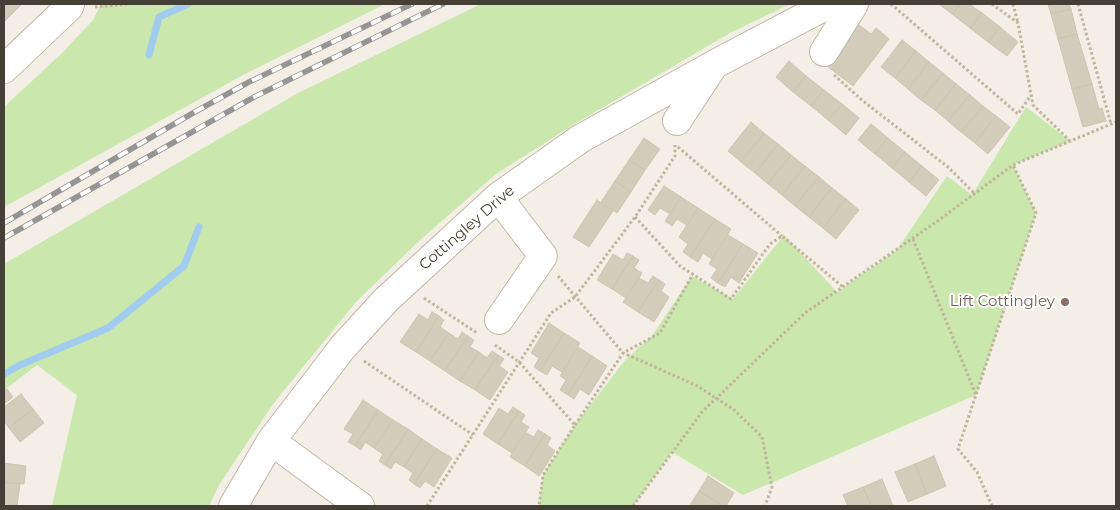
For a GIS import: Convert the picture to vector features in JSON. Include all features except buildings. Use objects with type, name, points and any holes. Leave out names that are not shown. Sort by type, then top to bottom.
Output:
[{"type":"street","name":"Cottingley Drive","points":[[233,506],[271,441],[343,347],[386,300],[498,197],[580,140],[715,64],[829,4]]},
{"type":"street","points":[[827,62],[854,4]]},
{"type":"street","points":[[4,69],[69,6]]},
{"type":"street","points":[[676,133],[715,64]]},
{"type":"street","points":[[490,333],[543,256],[498,197]]},
{"type":"street","points":[[271,441],[330,498],[360,506]]},
{"type":"path","points":[[69,6],[128,4]]},
{"type":"path","points":[[891,4],[1018,114],[1031,94]]},
{"type":"path","points":[[992,4],[1018,23]]},
{"type":"path","points":[[1013,4],[1033,105],[1070,141]]},
{"type":"path","points":[[1078,4],[1111,124]]},
{"type":"path","points":[[827,62],[863,101],[948,167],[975,194]]},
{"type":"path","points":[[632,506],[702,412],[806,313],[1013,165],[1116,122]]},
{"type":"path","points":[[427,506],[551,313],[574,297],[635,217],[675,156],[676,133]]},
{"type":"path","points":[[676,133],[782,236],[843,287]]},
{"type":"path","points":[[992,506],[977,472],[958,449],[1036,213],[1013,165]]},
{"type":"path","points":[[635,217],[680,266],[732,299],[770,244],[782,236]]},
{"type":"path","points":[[913,238],[976,395]]},
{"type":"path","points":[[543,256],[574,297],[623,353],[696,385],[733,409],[762,437],[772,487],[765,506]]},
{"type":"path","points":[[539,506],[543,475],[575,425],[623,353],[660,333],[693,274]]},
{"type":"path","points":[[403,284],[490,333],[519,362],[575,425]]},
{"type":"path","points":[[343,347],[473,435]]},
{"type":"green space","points":[[101,4],[385,4],[245,74],[4,207],[4,107],[62,53],[93,20]]},
{"type":"green space","points":[[481,4],[790,4],[730,33],[573,125],[496,174],[420,240],[356,302],[273,404],[219,485],[209,506],[52,506],[77,395],[37,365],[4,390],[4,264],[298,93]]},
{"type":"green space","points":[[1026,107],[1070,141],[1013,165],[1036,213],[976,395],[743,495],[672,452],[633,506],[539,506],[543,475],[575,425],[626,359],[652,336],[692,276],[733,299],[784,235],[837,292],[896,251],[947,176],[972,195]]},
{"type":"waterway","points":[[149,55],[159,17],[188,4]]},
{"type":"waterway","points":[[4,374],[20,365],[108,328],[184,266],[199,227]]},
{"type":"railway","points":[[4,223],[249,82],[412,4]]},
{"type":"railway","points":[[4,238],[256,96],[443,4]]},
{"type":"place","name":"Lift Cottingley","points":[[1065,302]]}]
